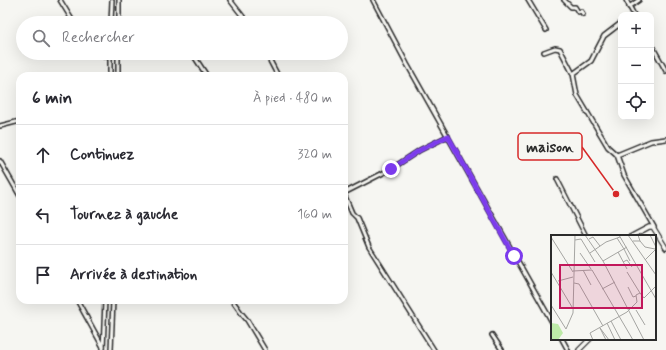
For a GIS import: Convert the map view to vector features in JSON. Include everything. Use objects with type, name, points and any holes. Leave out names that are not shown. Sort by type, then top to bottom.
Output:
[{"type":"street","points":[[60,0],[70,16]]},
{"type":"street","points":[[111,16],[112,0]]},
{"type":"street","points":[[119,16],[120,0]]},
{"type":"street","points":[[230,0],[243,16]]},
{"type":"street","points":[[373,0],[407,64],[551,320]]},
{"type":"street","points":[[528,0],[546,30]]},
{"type":"street","points":[[564,0],[571,8],[575,6],[578,12],[581,11],[583,14]]},
{"type":"street","points":[[626,0],[632,12]]},
{"type":"street","points":[[630,7],[639,0]]},
{"type":"street","points":[[573,74],[591,61],[604,36],[618,25]]},
{"type":"street","points":[[544,52],[555,48],[560,50],[573,74],[577,95],[608,147],[617,155],[624,175],[666,248]]},
{"type":"street","points":[[653,48],[666,71]]},
{"type":"street","points":[[110,60],[110,72]]},
{"type":"street","points":[[118,60],[118,72]]},
{"type":"street","points":[[197,60],[204,72]]},
{"type":"street","points":[[270,60],[276,72]]},
{"type":"street","points":[[0,126],[16,122]]},
{"type":"street","points":[[348,191],[391,169],[420,150],[448,136]]},
{"type":"street","points":[[617,155],[651,141],[666,139]]},
{"type":"street","points":[[0,162],[16,189]]},
{"type":"street","points":[[557,179],[585,235]]},
{"type":"street","points":[[348,203],[369,246],[434,350]]},
{"type":"street","points":[[634,235],[649,227],[654,228]]},
{"type":"street","points":[[79,304],[103,348]]},
{"type":"street","points":[[103,348],[105,304]]},
{"type":"street","points":[[111,350],[113,304]]},
{"type":"street","points":[[235,304],[247,320],[265,350]]},
{"type":"street","points":[[492,335],[502,350]]},
{"type":"street","points":[[563,340],[568,350]]},
{"type":"street","points":[[579,350],[589,340]]},
{"type":"place","name":"maison","points":[[616,194]]},
{"type":"route","points":[[391,169],[420,150],[448,136],[514,256]]}]
